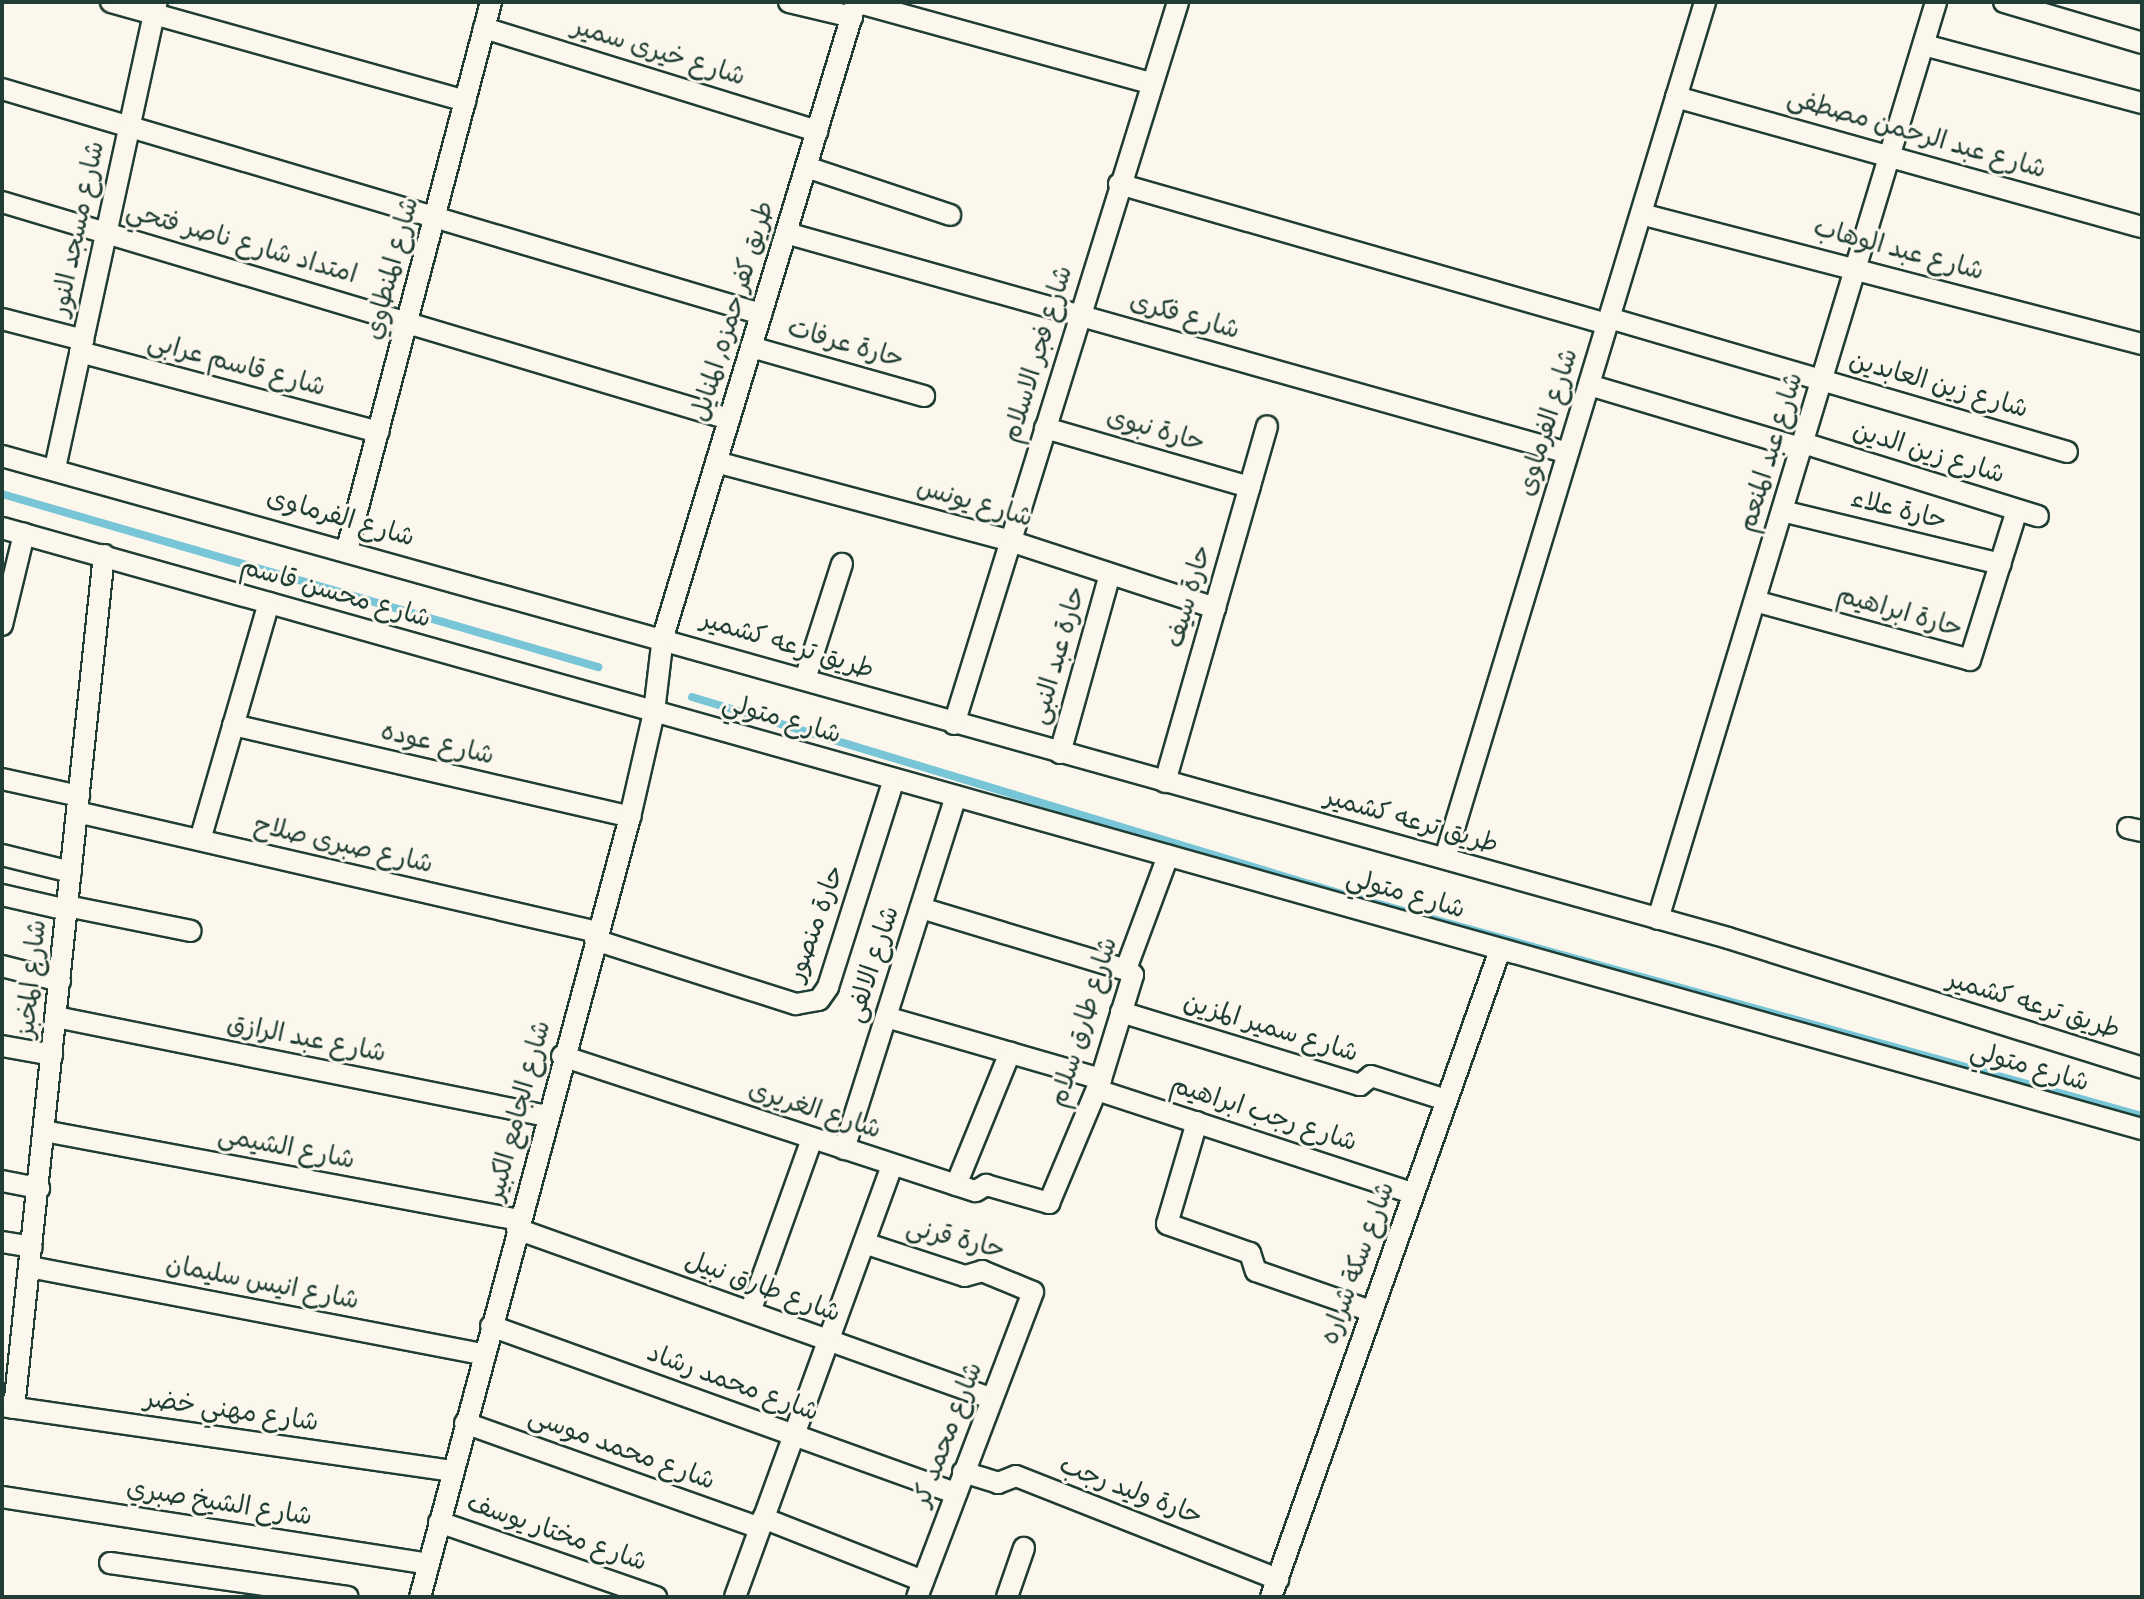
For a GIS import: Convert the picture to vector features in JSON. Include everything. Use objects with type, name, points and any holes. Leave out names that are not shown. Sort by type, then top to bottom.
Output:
[{"type":"street","points":[[111,2],[155,9],[465,101]]},
{"type":"street","name":"شارع المنطاوي","points":[[347,549],[491,2]]},
{"type":"street","points":[[789,2],[855,7],[1150,83]]},
{"type":"street","name":"شارع فجر الاسلام","points":[[954,724],[1150,83],[1178,2]]},
{"type":"street","name":"شارع الفرماوى","points":[[1445,858],[1705,2]]},
{"type":"street","name":"شارع عبد المنعم","points":[[1658,919],[1936,2]]},
{"type":"street","points":[[2004,2],[2142,43]]},
{"type":"street","name":"طريق كفر حمزه, المنايل","points":[[663,637],[855,7]]},
{"type":"street","name":"شارع مسجد النور","points":[[55,468],[155,9]]},
{"type":"street","name":"شارع خيرى سمير","points":[[484,28],[817,131]]},
{"type":"street","points":[[1924,45],[2142,103]]},
{"type":"street","points":[[2,89],[435,214],[761,314]]},
{"type":"street","name":"شارع عبد الرحمن مصطفى","points":[[1676,97],[1892,154],[2142,227]]},
{"type":"street","points":[[806,167],[950,215]]},
{"type":"street","name":"شارع زين العابدين","points":[[1119,184],[2067,452]]},
{"type":"street","name":"امتداد شارع ناصر فتحي","points":[[2,202],[407,320],[729,419]]},
{"type":"street","name":"شارع عبد الوهاب","points":[[1641,214],[1858,267],[2142,344]]},
{"type":"street","name":"شارع فكرى","points":[[786,233],[1568,453]]},
{"type":"street","name":"شارع قاسم عرابى","points":[[2,319],[82,346],[378,432]]},
{"type":"street","name":"حارة عرفات","points":[[751,347],[924,396]]},
{"type":"street","name":"شارع زين الدين","points":[[1589,385],[2038,516]]},
{"type":"street","name":"حارة سيف","points":[[1165,782],[1267,426]]},
{"type":"street","name":"حارة نبوى","points":[[1045,428],[1250,487]]},
{"type":"street","name":"شارع الفرماوى","points":[[2,456],[55,468],[663,637]]},
{"type":"street","name":"شارع يونس","points":[[716,462],[1010,541],[1215,608]]},
{"type":"street","name":"حارة ابراهيم","points":[[1755,601],[1970,660],[2017,510]]},
{"type":"street","name":"حارة علاء","points":[[1782,511],[2001,564]]},
{"type":"street","name":"شارع محسن قاسم","points":[[2,528],[654,712]]},
{"type":"street","points":[[2,625],[24,534]]},
{"type":"street","name":"شارع المخبز","points":[[8,1407],[39,1188],[104,555]]},
{"type":"street","points":[[805,679],[842,564]]},
{"type":"street","name":"حارة عبد النبى","points":[[1060,753],[1110,574]]},
{"type":"street","points":[[200,840],[269,603]]},
{"type":"street","name":"طريق ترعه كشمير","points":[[663,637],[954,724],[1658,919],[2142,1068]]},
{"type":"street","name":"شارع الجامع الكبير","points":[[420,1597],[562,1056],[630,817],[654,712],[663,637]]},
{"type":"street","name":"شارع متولي","points":[[654,712],[2142,1129]]},
{"type":"street","name":"شارع عوده","points":[[233,725],[630,817]]},
{"type":"street","name":"شارع صبرى صلاح","points":[[2,779],[200,840],[596,936]]},
{"type":"street","name":"حارة منصور","points":[[596,936],[796,1004],[819,1000],[828,987],[894,779]]},
{"type":"street","name":"شارع الالفى","points":[[844,1149],[956,796]]},
{"type":"street","points":[[2,855],[71,872]]},
{"type":"street","name":"شارع طارق سلام","points":[[1049,1203],[1099,1084],[1133,975],[1126,970],[1168,856]]},
{"type":"street","points":[[2,895],[191,931]]},
{"type":"street","points":[[921,908],[1126,970]]},
{"type":"street","name":"شارع سكة شراره","points":[[1274,1588],[1500,950]]},
{"type":"street","points":[[2,966],[60,981]]},
{"type":"street","name":"شارع سمير المزين","points":[[1121,1012],[1360,1085],[1371,1076],[1446,1100]]},
{"type":"street","name":"شارع عبد الرازق","points":[[56,1017],[546,1116]]},
{"type":"street","name":"شارع رجب ابراهيم","points":[[886,1017],[1010,1053],[1197,1122],[1413,1193]]},
{"type":"street","points":[[2,1046],[52,1055]]},
{"type":"street","points":[[956,1185],[1010,1053]]},
{"type":"street","name":"شارع الغريرى","points":[[562,1056],[956,1185],[976,1191],[986,1185],[1049,1203]]},
{"type":"street","points":[[1197,1122],[1167,1224],[1250,1253],[1256,1271],[1371,1311]]},
{"type":"street","name":"شارع الشيمى","points":[[44,1131],[518,1225]]},
{"type":"street","points":[[750,1312],[812,1139]]},
{"type":"street","points":[[735,1597],[892,1165]]},
{"type":"street","points":[[2,1181],[39,1188]]},
{"type":"street","name":"شارع طارق نبيل","points":[[518,1225],[990,1398]]},
{"type":"street","name":"شارع انيس سليمان","points":[[2,1242],[31,1257],[483,1354]]},
{"type":"street","name":"حارة قرنى","points":[[864,1243],[965,1276],[982,1271],[1033,1292]]},
{"type":"street","name":"شارع محمد كر","points":[[920,1589],[990,1398],[1033,1292]]},
{"type":"street","name":"شارع محمد رشاد","points":[[491,1326],[955,1493]]},
{"type":"street","name":"شارع مهني خضر","points":[[8,1407],[453,1471]]},
{"type":"street","name":"شارع محمد موسى","points":[[465,1423],[762,1523],[920,1589]]},
{"type":"street","name":"حارة وليد رجب","points":[[963,1472],[998,1483],[1016,1476],[1274,1588]]},
{"type":"street","name":"شارع الشيخ صبري","points":[[2,1497],[429,1564]]},
{"type":"street","name":"شارع مختار يوسف","points":[[439,1522],[656,1597]]},
{"type":"street","points":[[1007,1597],[1024,1548]]},
{"type":"street","points":[[110,1563],[348,1597]]},
{"type":"waterway","points":[[2,494],[598,667]]},
{"type":"waterway","points":[[692,697],[1332,891],[2142,1116]]}]
